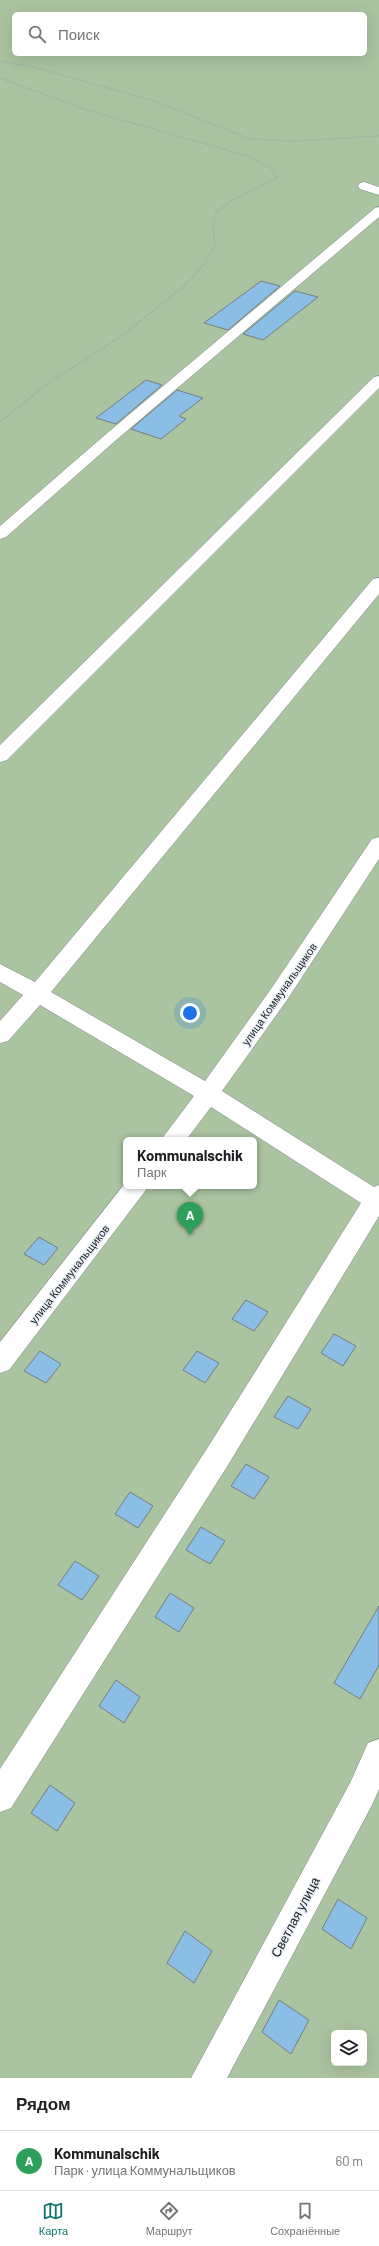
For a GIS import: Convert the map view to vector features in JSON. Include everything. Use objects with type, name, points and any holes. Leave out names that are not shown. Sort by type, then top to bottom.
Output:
[{"type":"street","points":[[364,186],[379,191]]},
{"type":"street","points":[[0,534],[116,433],[379,211]]},
{"type":"street","points":[[0,756],[379,380]]},
{"type":"street","points":[[0,1035],[37,994],[379,583]]},
{"type":"street","name":"улица Коммунальщиков","points":[[175,1137],[209,1094],[283,990],[379,844]]},
{"type":"street","points":[[0,972],[209,1094],[378,1199],[218,1456],[0,1797]]},
{"type":"street","name":"улица Коммунальщиков","points":[[0,1362],[135,1189]]},
{"type":"street","name":"Светлая улица","points":[[208,2078],[361,1794],[379,1754]]},
{"type":"path","points":[[0,61],[34,67],[154,101],[251,139],[292,141],[379,136]]},
{"type":"path","points":[[0,78],[87,110],[252,158],[265,163],[274,171],[277,178],[234,200],[216,212],[213,226],[215,246],[205,263],[184,286],[123,335],[47,384],[0,422]]},
{"type":"green space","points":[[0,0],[379,0],[379,2078],[0,2078]]},
{"type":"building","points":[[261,281],[280,286],[228,330],[204,323]]},
{"type":"building","points":[[295,291],[318,297],[263,340],[243,334]]},
{"type":"building","points":[[146,380],[162,385],[116,424],[96,418]]},
{"type":"building","points":[[177,390],[203,398],[179,416],[186,419],[161,439],[131,429]]},
{"type":"building","points":[[39,1237],[58,1248],[44,1265],[24,1254]]},
{"type":"building","points":[[246,1300],[268,1312],[254,1331],[232,1319]]},
{"type":"building","points":[[334,1334],[356,1346],[343,1366],[321,1353]]},
{"type":"building","points":[[40,1351],[61,1364],[46,1383],[24,1371]]},
{"type":"building","points":[[197,1351],[219,1363],[205,1383],[183,1370]]},
{"type":"building","points":[[288,1396],[311,1409],[298,1429],[274,1417]]},
{"type":"building","points":[[246,1464],[269,1477],[254,1499],[231,1486]]},
{"type":"building","points":[[130,1492],[153,1506],[138,1528],[115,1514]]},
{"type":"building","points":[[201,1527],[225,1541],[210,1564],[186,1550]]},
{"type":"building","points":[[75,1561],[99,1576],[82,1600],[58,1585]]},
{"type":"building","points":[[170,1593],[194,1608],[179,1632],[155,1617]]},
{"type":"building","points":[[379,1606],[379,1665],[360,1699],[334,1683]]},
{"type":"building","points":[[116,1680],[140,1697],[124,1723],[99,1706]]},
{"type":"building","points":[[50,1785],[75,1803],[57,1831],[31,1813]]},
{"type":"building","points":[[338,1899],[367,1918],[351,1949],[322,1929]]},
{"type":"building","points":[[185,1931],[212,1951],[194,1983],[167,1963]]},
{"type":"building","points":[[279,2000],[309,2020],[291,2054],[262,2032]]},
{"type":"place","name":"Kommunalschik","points":[[190,1235]]}]
